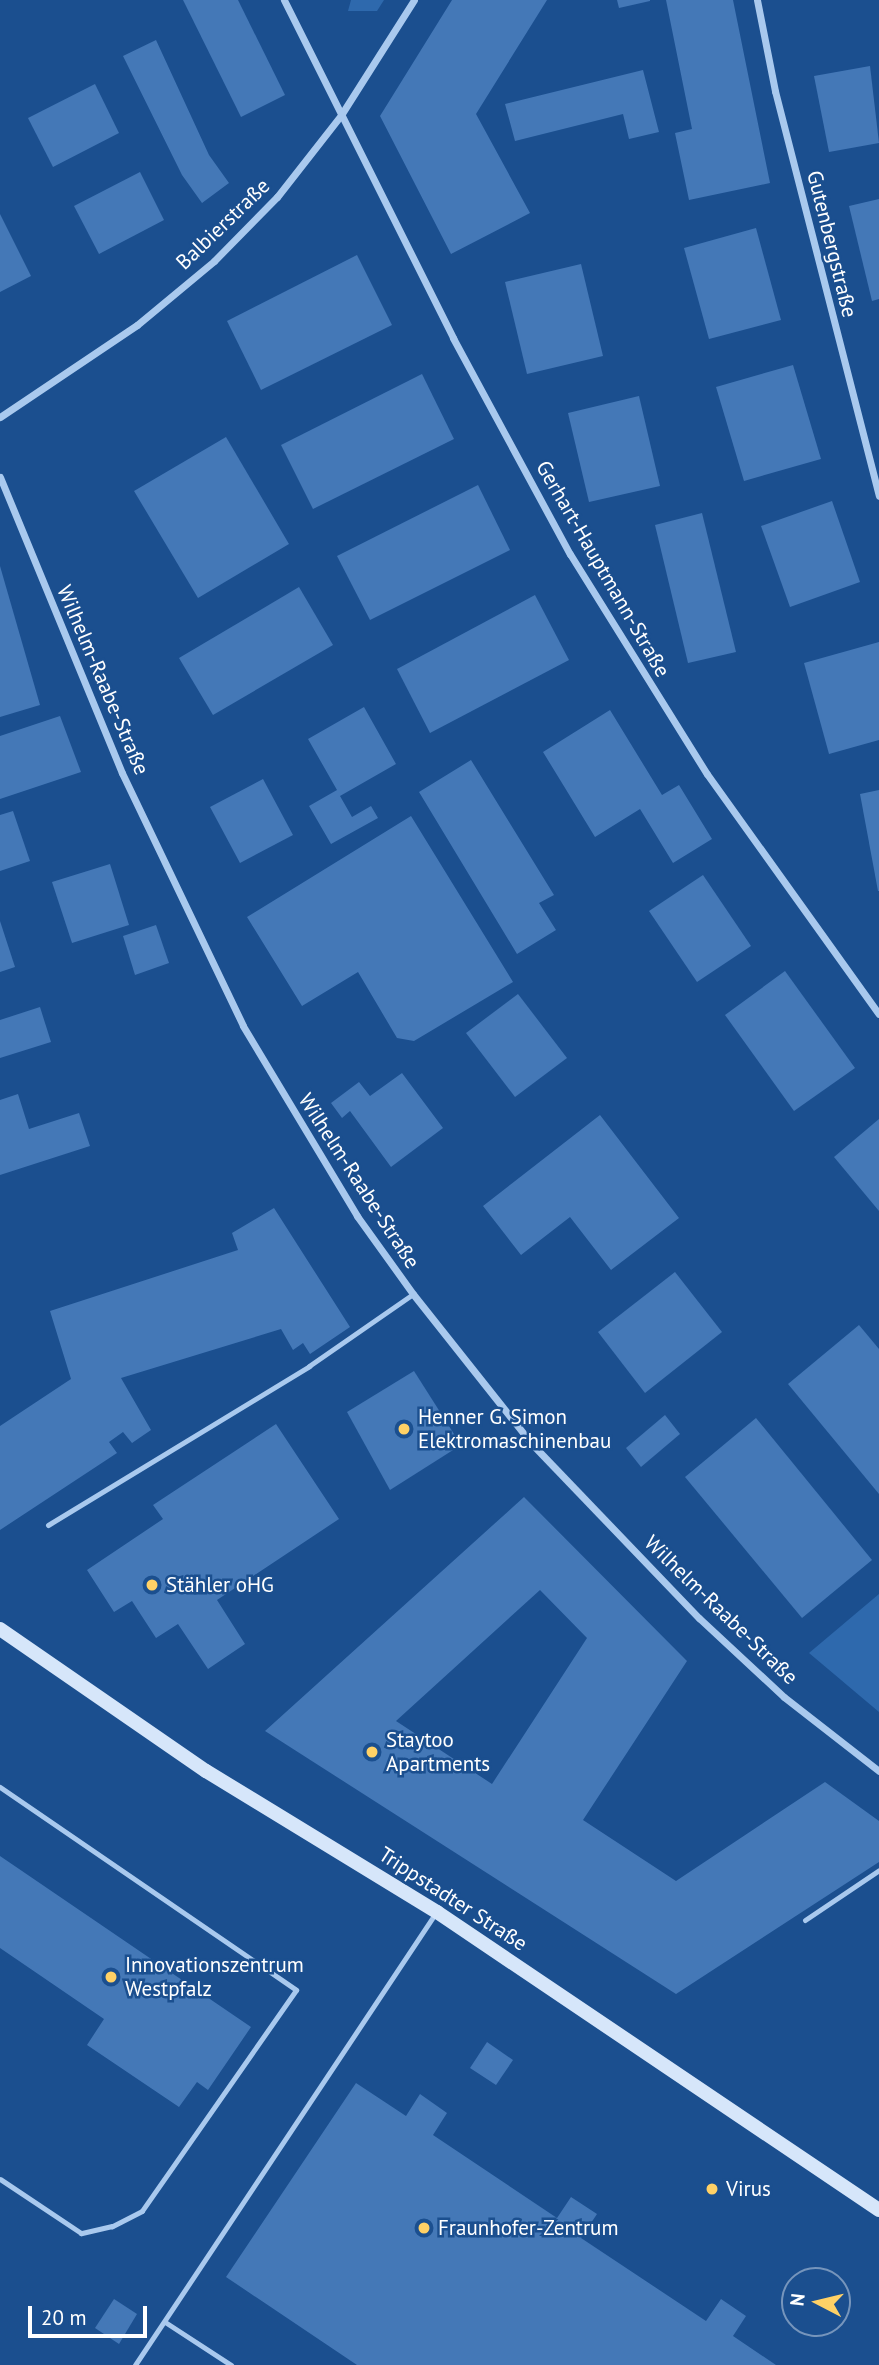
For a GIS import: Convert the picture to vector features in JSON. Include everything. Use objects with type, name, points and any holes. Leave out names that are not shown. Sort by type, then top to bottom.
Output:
[{"type":"main road","name":"Trippstadter Straße","points":[[0,1629],[195,1763],[437,1912],[879,2210]]},
{"type":"street","name":"Gerhart-Hauptmann-Straße","points":[[284,0],[453,338],[570,554],[707,774],[879,1014]]},
{"type":"street","name":"Balbierstraße","points":[[0,417],[138,325],[214,261],[277,197],[341,115],[414,0]]},
{"type":"street","name":"Gutenbergstraße","points":[[757,0],[775,91],[879,495]]},
{"type":"street","name":"Wilhelm-Raabe-Straße","points":[[0,477],[122,773],[243,1026],[289,1110],[413,1294],[531,1443],[690,1609],[784,1697],[879,1771]]},
{"type":"lane","points":[[48,1525],[309,1366],[413,1294]]},
{"type":"lane","points":[[0,1787],[296,1990],[142,2211],[112,2225],[81,2233],[0,2179]]},
{"type":"lane","points":[[805,1920],[879,1870]]},
{"type":"lane","points":[[135,2365],[437,1912]]},
{"type":"lane","points":[[165,2322],[231,2365]]},
{"type":"shaded area","points":[[351,0],[384,0],[377,11],[348,11]]},
{"type":"shaded area","points":[[879,1594],[879,1712],[809,1653]]},
{"type":"building","points":[[183,0],[238,0],[285,95],[241,117]]},
{"type":"building","points":[[452,0],[547,0],[476,114],[530,213],[451,254],[380,116]]},
{"type":"building","points":[[617,0],[650,0],[650,1],[619,8]]},
{"type":"building","points":[[666,0],[733,0],[770,183],[689,200],[675,133],[692,129]]},
{"type":"building","points":[[156,40],[209,155],[229,183],[202,203],[182,175],[123,56]]},
{"type":"building","points":[[870,66],[879,143],[829,152],[814,76]]},
{"type":"building","points":[[643,70],[659,132],[629,139],[623,114],[515,141],[505,104]]},
{"type":"building","points":[[95,84],[119,133],[53,167],[28,118]]},
{"type":"building","points":[[140,172],[164,220],[99,254],[74,206]]},
{"type":"building","points":[[879,199],[879,299],[872,301],[849,206]]},
{"type":"building","points":[[0,214],[31,276],[0,292]]},
{"type":"building","points":[[756,228],[781,320],[709,339],[684,248]]},
{"type":"building","points":[[357,255],[392,325],[261,390],[227,321]]},
{"type":"building","points":[[581,264],[603,356],[527,374],[505,282]]},
{"type":"building","points":[[793,365],[821,459],[744,481],[716,387]]},
{"type":"building","points":[[422,374],[454,439],[313,509],[281,445]]},
{"type":"building","points":[[639,396],[660,486],[589,502],[568,413]]},
{"type":"building","points":[[226,437],[289,544],[198,598],[134,491]]},
{"type":"building","points":[[478,485],[510,550],[370,620],[337,556]]},
{"type":"building","points":[[832,501],[860,582],[790,607],[761,526]]},
{"type":"building","points":[[702,513],[736,652],[688,663],[655,525]]},
{"type":"building","points":[[0,566],[40,705],[0,717]]},
{"type":"building","points":[[299,587],[333,645],[213,715],[179,658]]},
{"type":"building","points":[[535,595],[569,660],[430,733],[397,669]]},
{"type":"building","points":[[879,642],[879,740],[829,754],[804,663]]},
{"type":"building","points":[[364,707],[396,764],[340,796],[352,817],[371,806],[378,818],[331,844],[309,806],[337,790],[308,739]]},
{"type":"building","points":[[610,710],[662,795],[679,785],[712,839],[673,863],[640,809],[595,837],[543,752]]},
{"type":"building","points":[[60,716],[81,772],[0,799],[0,736]]},
{"type":"building","points":[[471,760],[554,895],[539,903],[556,930],[517,954],[419,792]]},
{"type":"building","points":[[263,779],[293,835],[240,863],[210,807]]},
{"type":"building","points":[[879,790],[879,891],[878,891],[860,794]]},
{"type":"building","points":[[13,811],[30,861],[0,871],[0,815]]},
{"type":"building","points":[[411,816],[513,982],[414,1041],[397,1038],[358,972],[302,1006],[247,917]]},
{"type":"building","points":[[110,864],[129,925],[72,943],[52,882]]},
{"type":"building","points":[[703,875],[751,946],[697,982],[649,911]]},
{"type":"building","points":[[0,921],[15,967],[0,972]]},
{"type":"building","points":[[156,925],[169,963],[135,975],[123,936]]},
{"type":"building","points":[[785,971],[855,1068],[794,1111],[725,1015]]},
{"type":"building","points":[[518,994],[567,1058],[515,1097],[466,1033]]},
{"type":"building","points":[[40,1007],[51,1042],[0,1058],[0,1020]]},
{"type":"building","points":[[402,1073],[443,1128],[391,1167],[350,1111],[342,1118],[331,1103],[359,1082],[370,1096]]},
{"type":"building","points":[[18,1094],[29,1129],[79,1113],[90,1146],[0,1175],[0,1100]]},
{"type":"building","points":[[600,1115],[679,1218],[611,1270],[570,1217],[521,1255],[483,1206]]},
{"type":"building","points":[[879,1119],[879,1211],[834,1157]]},
{"type":"building","points":[[274,1208],[350,1327],[310,1354],[303,1343],[293,1350],[281,1329],[121,1378],[151,1430],[132,1443],[123,1432],[109,1442],[117,1453],[0,1530],[0,1426],[71,1379],[50,1311],[238,1250],[232,1233]]},
{"type":"building","points":[[675,1272],[722,1332],[645,1393],[598,1332]]},
{"type":"building","points":[[859,1325],[879,1349],[879,1494],[788,1384]]},
{"type":"building","name":"Henner G. Simon Elektromaschinenbau","points":[[414,1371],[461,1445],[390,1490],[347,1412]]},
{"type":"building","points":[[665,1415],[680,1434],[641,1467],[626,1448]]},
{"type":"building","points":[[756,1418],[872,1560],[802,1618],[685,1477]]},
{"type":"building","points":[[276,1424],[339,1519],[217,1600],[245,1644],[208,1669],[178,1624],[156,1638],[132,1601],[114,1612],[87,1570],[163,1519],[153,1505]]},
{"type":"building","name":"Staytoo Apartments","points":[[524,1497],[687,1661],[583,1820],[676,1881],[825,1782],[879,1821],[879,1862],[676,1994],[265,1731]],"holes":[[[540,1590],[587,1638],[492,1784],[396,1721]]]},
{"type":"building","name":"Innovationszentrum Westpfalz","points":[[0,1856],[251,2027],[208,2090],[197,2082],[179,2107],[87,2045],[104,2019],[0,1948]]},
{"type":"building","points":[[487,2042],[513,2060],[496,2085],[470,2068]]},
{"type":"building","name":"Fraunhofer-Zentrum","points":[[356,2083],[406,2116],[420,2094],[447,2113],[433,2135],[557,2218],[571,2197],[597,2214],[581,2238],[706,2321],[721,2299],[746,2316],[733,2336],[776,2365],[357,2365],[226,2277]]},
{"type":"building","points":[[114,2299],[137,2314],[119,2344],[95,2328]]},
{"type":"place","name":"Henner G. Simon Elektromaschinenbau","points":[[404,1429]]},
{"type":"place","name":"Stähler oHG","points":[[152,1585]]},
{"type":"place","name":"Staytoo Apartments","points":[[372,1752]]},
{"type":"place","name":"Innovationszentrum Westpfalz","points":[[111,1977]]},
{"type":"place","name":"Virus","points":[[712,2189]]},
{"type":"place","name":"Fraunhofer-Zentrum","points":[[424,2228]]}]
